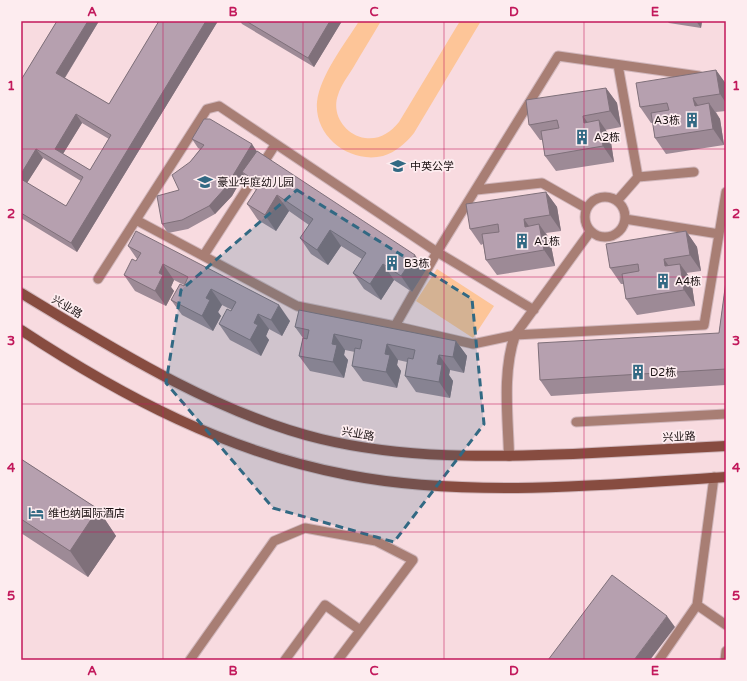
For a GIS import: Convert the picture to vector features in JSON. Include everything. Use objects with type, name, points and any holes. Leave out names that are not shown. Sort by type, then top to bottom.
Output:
[{"type":"main road","name":"兴业路","points":[[21,293],[126,355],[209,397],[269,423],[321,439],[372,449],[445,455],[509,456],[726,446]]},
{"type":"main road","points":[[21,330],[57,354],[147,406],[189,426],[273,457],[348,476],[391,482],[468,487],[572,486],[726,477]]},
{"type":"street","points":[[509,456],[508,373],[509,358],[515,335]]},
{"type":"lane","points":[[395,326],[437,252],[558,56],[711,78]]},
{"type":"lane","points":[[618,65],[638,177]]},
{"type":"lane","points":[[98,278],[207,109],[219,106],[437,252],[534,310]]},
{"type":"lane","points":[[204,256],[275,144]]},
{"type":"lane","points":[[617,201],[638,177],[694,172]]},
{"type":"lane","points":[[476,190],[542,183],[586,208]]},
{"type":"lane","points":[[136,220],[297,306],[473,344],[515,335],[704,325],[726,192]]},
{"type":"lane","points":[[604,197],[617,201],[625,212],[623,226],[614,236],[601,238],[590,232],[584,220],[586,208],[591,202],[604,197]]},
{"type":"lane","points":[[625,220],[719,234]]},
{"type":"lane","points":[[515,335],[590,232]]},
{"type":"lane","points":[[576,422],[726,414]]},
{"type":"lane","points":[[659,660],[697,605],[714,478]]},
{"type":"lane","points":[[190,660],[274,541],[305,528],[376,541],[413,560],[338,660]]},
{"type":"lane","points":[[285,660],[325,605],[360,630]]},
{"type":"lane","points":[[697,605],[726,625]]},
{"type":"lane","points":[[725,660],[726,651]]},
{"type":"highlighted area","points":[[297,190],[472,299],[484,424],[394,542],[273,508],[166,383],[181,290]]},
{"type":"shaded area","points":[[359,21],[381,21],[341,88],[336,102],[336,109],[341,122],[351,133],[365,138],[375,138],[384,135],[399,122],[460,21],[481,21],[414,133],[400,147],[383,156],[358,156],[347,152],[336,145],[328,137],[321,126],[318,115],[317,102],[323,81],[334,60]]},
{"type":"shaded area","points":[[437,269],[494,306],[473,338],[416,301]]},
{"type":"building","points":[[57,21],[88,21],[56,73],[109,104],[159,21],[206,21],[71,243],[21,213],[21,179],[66,206],[83,177],[36,149],[21,174],[21,80]],"holes":[[[76,114],[111,135],[90,170],[55,149]]]},
{"type":"building","points":[[246,21],[330,21],[308,58]]},
{"type":"building","points":[[716,70],[720,94],[693,98],[695,106],[709,103],[713,129],[655,138],[651,113],[669,110],[667,103],[640,107],[636,83]]},
{"type":"building","points":[[606,88],[610,111],[583,116],[584,123],[599,120],[603,146],[545,156],[541,131],[559,128],[557,120],[529,125],[526,100]]},
{"type":"building","points":[[204,119],[210,119],[252,144],[226,187],[209,206],[182,220],[162,224],[157,196],[179,190],[172,175],[190,162],[204,145],[192,139]]},
{"type":"building","points":[[257,151],[415,255],[401,276],[383,264],[370,284],[353,273],[366,253],[330,230],[317,250],[300,238],[313,219],[277,195],[265,215],[247,204],[260,184],[242,172]]},
{"type":"building","points":[[546,192],[550,215],[524,219],[525,227],[539,224],[544,250],[486,260],[482,234],[499,232],[498,224],[470,229],[466,204]]},
{"type":"building","points":[[136,231],[279,305],[271,320],[258,314],[254,323],[258,325],[250,340],[219,324],[227,309],[231,311],[236,302],[211,289],[206,298],[210,300],[202,316],[171,300],[180,284],[184,286],[188,277],[163,264],[159,273],[163,275],[155,291],[124,275],[132,259],[136,261],[141,253],[128,246]]},
{"type":"building","points":[[686,231],[690,255],[664,259],[665,266],[680,264],[684,290],[626,299],[622,274],[639,271],[638,264],[610,268],[606,244]]},
{"type":"building","points":[[726,281],[726,369],[540,380],[538,343],[719,333]]},
{"type":"building","points":[[299,310],[456,341],[453,357],[439,355],[437,364],[442,365],[439,382],[405,376],[408,358],[413,359],[415,350],[387,344],[385,354],[390,355],[386,372],[352,366],[355,348],[360,349],[362,340],[334,334],[332,344],[337,345],[333,362],[299,356],[303,338],[307,339],[309,330],[295,327]]},
{"type":"building","points":[[21,459],[98,509],[70,551],[21,519]]},
{"type":"building","points":[[612,575],[667,616],[634,660],[548,660]]},
{"type":"place","name":"A3栋","points":[[692,120]]},
{"type":"place","name":"A2栋","points":[[582,137]]},
{"type":"place","name":"中英公学","points":[[398,166]]},
{"type":"place","name":"豪业华庭幼儿园","points":[[205,182]]},
{"type":"place","name":"A1栋","points":[[522,241]]},
{"type":"place","name":"B3栋","points":[[392,263]]},
{"type":"place","name":"A4栋","points":[[663,281]]},
{"type":"place","name":"D2栋","points":[[638,372]]},
{"type":"place","name":"维也纳国际酒店","points":[[36,513]]}]
